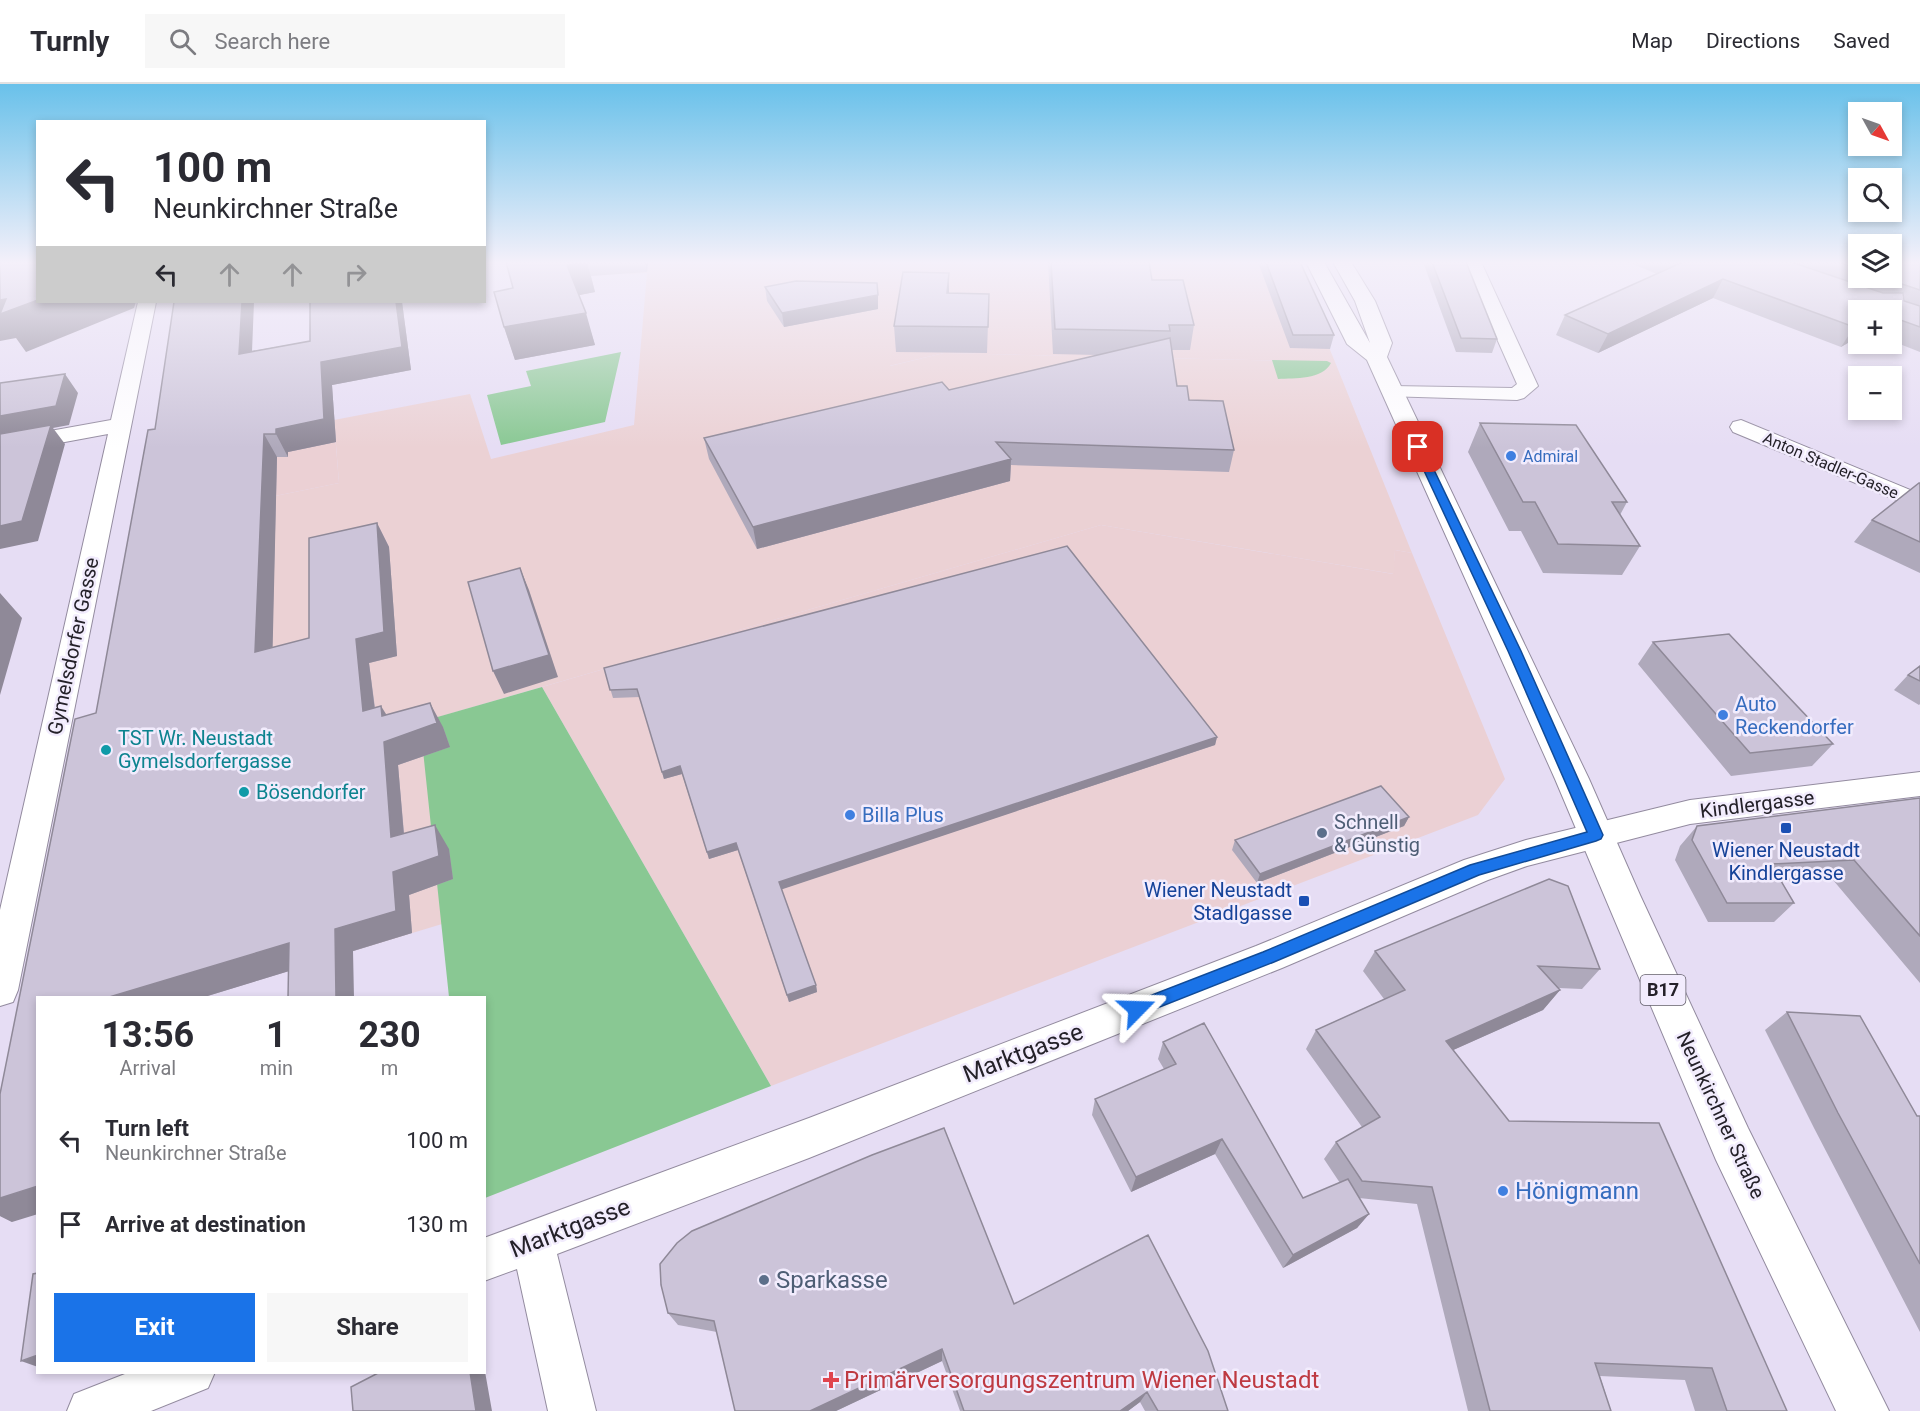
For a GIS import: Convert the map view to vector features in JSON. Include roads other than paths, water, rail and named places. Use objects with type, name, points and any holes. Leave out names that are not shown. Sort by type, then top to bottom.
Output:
[{"type":"main road","name":"Neunkirchner Straße","points":[[1348,324],[1358,344],[1376,357],[1514,651],[1732,1144],[1863,1411]]},
{"type":"main road","name":"Neunkirchner Straße","points":[[1374,324],[1381,343],[1376,357]]},
{"type":"street","name":"Gymelsdorfer Gasse","points":[[0,990],[142,324]]},
{"type":"street","points":[[1392,392],[1517,394],[1528,386],[1500,324]]},
{"type":"street","points":[[0,447],[120,425]]},
{"type":"street","name":"Anton Stadler-Gasse","points":[[1741,428],[1920,503]]},
{"type":"street","name":"Kindlergasse","points":[[1596,835],[1690,812],[1920,784]]},
{"type":"street","name":"Marktgasse","points":[[486,1259],[809,1138],[1247,966],[1476,870],[1596,835]]},
{"type":"street","points":[[533,1242],[572,1411]]},
{"type":"street","points":[[91,1411],[187,1374]]},
{"type":"place","name":"Admiral","points":[[1511,456]]},
{"type":"place","name":"Auto Reckendorfer","points":[[1723,715]]},
{"type":"place","name":"TST Wr. Neustadt Gymelsdorfergasse","points":[[106,750]]},
{"type":"place","name":"Bösendorfer","points":[[244,792]]},
{"type":"place","name":"Billa Plus","points":[[850,815]]},
{"type":"place","name":"Wiener Neustadt Kindlergasse","points":[[1786,828]]},
{"type":"place","name":"Schnell & Günstig","points":[[1322,833]]},
{"type":"place","name":"Wiener Neustadt Stadlgasse","points":[[1304,901]]},
{"type":"place","name":"Hönigmann","points":[[1503,1191]]},
{"type":"place","name":"Sparkasse","points":[[764,1280]]},
{"type":"place","name":"Primärversorgungszentrum Wiener Neustadt","points":[[831,1380]]}]
